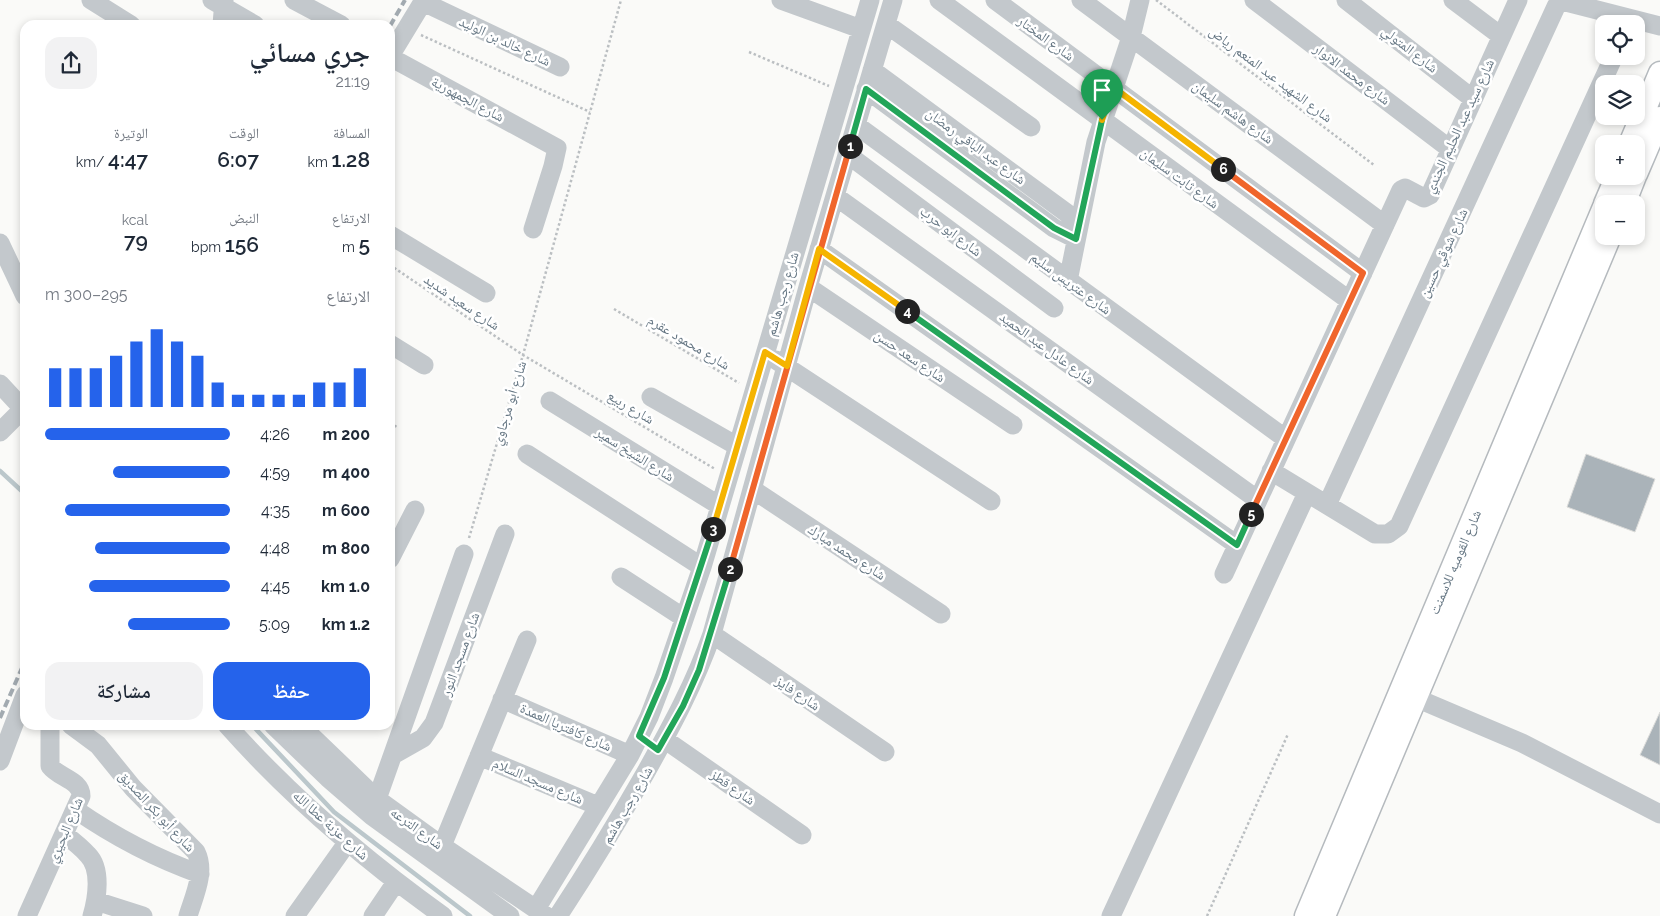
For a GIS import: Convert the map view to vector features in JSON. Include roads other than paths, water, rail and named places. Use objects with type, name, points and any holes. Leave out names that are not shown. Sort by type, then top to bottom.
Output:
[{"type":"main road","points":[[1634,135],[1660,73]]},
{"type":"main road","points":[[1645,154],[1660,118]]},
{"type":"main road","name":"شارع القوميه للاسمنت","points":[[1324,916],[1408,695],[1595,228]]},
{"type":"main road","name":"شارع القوميه للاسمنت","points":[[1306,916],[1408,695],[1606,245]]},
{"type":"street","points":[[91,0],[123,20]]},
{"type":"street","points":[[294,0],[332,20]]},
{"type":"street","points":[[781,0],[861,29]]},
{"type":"street","name":"شارع رجب هاشم","points":[[541,913],[598,806],[630,755],[649,717],[702,567],[870,0]]},
{"type":"street","name":"شارع رجب هاشم","points":[[558,916],[590,868],[683,706],[699,670],[712,634],[808,287],[893,0]]},
{"type":"street","name":"شارع ثابت سليمان","points":[[939,0],[1350,301]]},
{"type":"street","name":"شارع المختار","points":[[995,0],[1363,273]]},
{"type":"street","name":"شارع هاشم سليمان","points":[[1081,0],[1385,225]]},
{"type":"street","points":[[1068,281],[1077,231],[1102,120],[1131,37],[1140,0]]},
{"type":"street","name":"شارع محمد الانوار","points":[[1254,0],[1450,148]]},
{"type":"street","name":"شارع المتولي","points":[[1346,0],[1473,99]]},
{"type":"street","points":[[1453,0],[1501,36]]},
{"type":"street","name":"شارع سيد عبد الحليم الجندي","points":[[1224,574],[1402,189],[1405,188],[1424,198],[1429,196],[1518,0]]},
{"type":"street","points":[[1559,0],[1629,15]]},
{"type":"street","name":"شارع شوقي حسين","points":[[1327,505],[1559,0]]},
{"type":"street","points":[[395,48],[423,1]]},
{"type":"street","name":"شارع خالد بن الوليد","points":[[423,1],[560,67]]},
{"type":"street","points":[[220,8],[245,20]]},
{"type":"street","points":[[1645,21],[1660,26]]},
{"type":"street","points":[[886,24],[1031,127]]},
{"type":"street","name":"شارع الجمهورية","points":[[395,60],[557,148],[533,229]]},
{"type":"street","points":[[1271,471],[1375,534],[1388,534],[1399,526],[1610,65]]},
{"type":"street","name":"شارع عبد الباقي رمضان","points":[[872,70],[1077,231]]},
{"type":"street","points":[[866,89],[1054,228],[1077,231]]},
{"type":"street","name":"شارع عتريس سليم","points":[[856,126],[1286,439]]},
{"type":"street","name":"شارع ابو حرب","points":[[848,154],[1054,308]]},
{"type":"street","name":"شارع عادل عبد الحميد","points":[[835,196],[1258,500]]},
{"type":"street","points":[[395,238],[486,293]]},
{"type":"street","points":[[819,249],[1237,545]]},
{"type":"street","points":[[2,251],[20,286]]},
{"type":"street","name":"شارع سعد حسن","points":[[808,287],[1012,425]]},
{"type":"street","points":[[395,347],[424,365]]},
{"type":"street","points":[[765,352],[991,501]]},
{"type":"street","points":[[0,384],[20,406]]},
{"type":"street","points":[[651,396],[737,446]]},
{"type":"street","name":"شارع الشيخ سمير","points":[[550,401],[720,506]]},
{"type":"street","points":[[0,432],[20,414]]},
{"type":"street","points":[[527,454],[702,567]]},
{"type":"street","name":"شارع محمد مبارك","points":[[752,489],[941,614]]},
{"type":"street","points":[[1112,916],[1307,493]]},
{"type":"street","points":[[395,549],[415,510]]},
{"type":"street","name":"شارع مسجد النور","points":[[393,755],[423,738],[434,724],[504,534]]},
{"type":"street","points":[[378,799],[464,554]]},
{"type":"street","points":[[621,577],[684,618]]},
{"type":"street","name":"شارع فايز","points":[[712,634],[885,752]]},
{"type":"street","points":[[442,846],[527,640]]},
{"type":"street","points":[[1408,695],[1522,743],[1660,814]]},
{"type":"street","name":"شارع كافتريا العمدة","points":[[502,699],[630,755]]},
{"type":"street","points":[[0,761],[20,708]]},
{"type":"street","name":"شارع البحيري","points":[[27,916],[81,796],[81,790],[77,784],[56,773],[50,766],[50,730]]},
{"type":"street","name":"شارع أبو بكر الصديق","points":[[78,730],[98,745],[132,788],[196,852],[200,859],[200,874],[188,916]]},
{"type":"street","name":"شارع عزبة عطا الله","points":[[233,730],[256,756],[347,843],[443,916]]},
{"type":"street","name":"شارع الترعه","points":[[279,730],[328,778],[372,816],[510,916]]},
{"type":"street","name":"شارع الترعه","points":[[306,730],[378,799],[442,846],[541,913]]},
{"type":"street","name":"شارع قطز","points":[[639,736],[661,744],[802,835]]},
{"type":"street","name":"شارع مسجد السلام","points":[[479,756],[598,806]]},
{"type":"street","points":[[76,810],[139,849],[200,874]]},
{"type":"street","points":[[64,834],[89,855],[93,862],[96,880],[94,912],[142,916]]},
{"type":"street","points":[[295,916],[347,843]]},
{"type":"street","points":[[373,916],[396,882]]},
{"type":"waterway","points":[[0,471],[20,489]]},
{"type":"waterway","points":[[257,730],[334,812],[470,916]]},
{"type":"railway","points":[[393,20],[405,0]]},
{"type":"railway","points":[[0,718],[20,672]]}]
